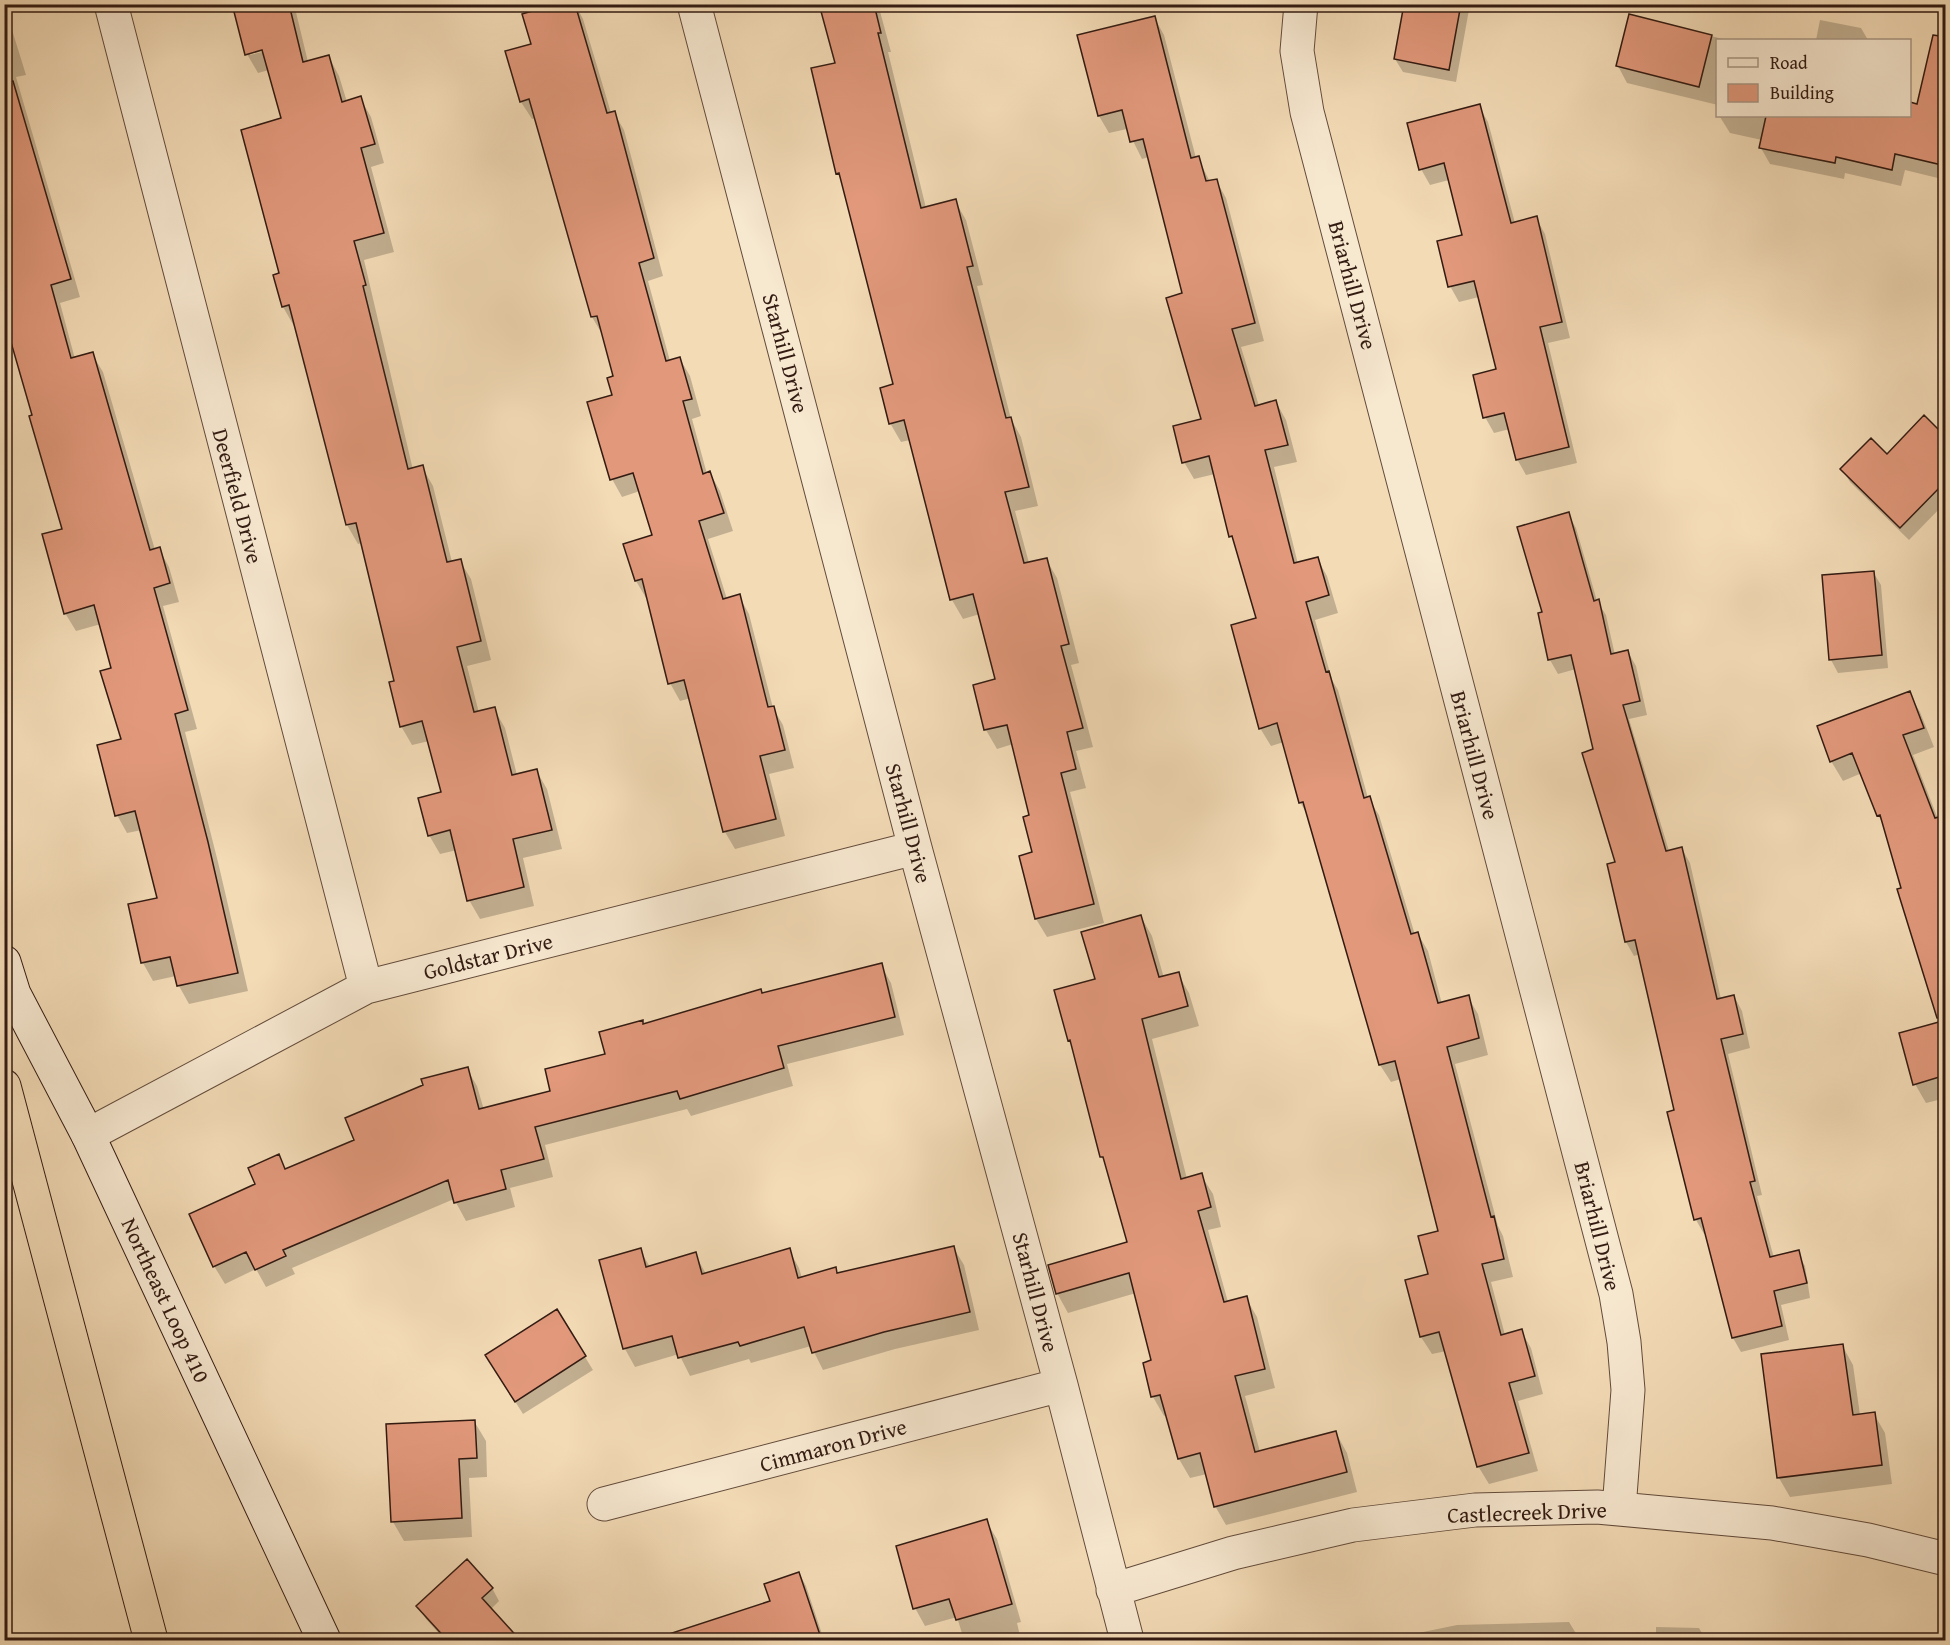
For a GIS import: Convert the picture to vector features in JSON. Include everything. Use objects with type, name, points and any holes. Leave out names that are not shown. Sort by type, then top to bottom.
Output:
[{"type":"highway","points":[[4,1086],[151,1641]]},
{"type":"street","name":"Deerfield Drive","points":[[111,4],[366,987]]},
{"type":"street","name":"Starhill Drive","points":[[694,4],[915,848],[1061,1385],[1127,1641]]},
{"type":"street","name":"Briarhill Drive","points":[[1300,4],[1297,51],[1307,112],[1616,1294],[1624,1342],[1628,1390],[1619,1509]]},
{"type":"street","name":"Goldstar Drive","points":[[88,1135],[366,987],[915,848]]},
{"type":"street","name":"Northeast Loop 410","points":[[4,962],[14,994],[88,1135],[324,1641]]},
{"type":"street","name":"Cimmaron Drive","points":[[604,1504],[1061,1385]]},
{"type":"street","name":"Castlecreek Drive","points":[[1113,1590],[1233,1553],[1353,1525],[1475,1510],[1597,1508],[1772,1523],[1868,1540],[1946,1559]]},
{"type":"building","points":[[232,4],[289,4],[303,62],[329,55],[342,102],[361,96],[375,144],[361,148],[384,233],[354,241],[408,469],[423,465],[447,562],[461,559],[481,641],[457,647],[474,712],[495,707],[512,775],[537,769],[552,830],[513,839],[524,887],[467,901],[450,830],[428,836],[418,798],[441,792],[422,721],[400,727],[389,682],[394,681],[356,523],[346,525],[289,305],[282,307],[273,275],[279,273],[241,130],[281,118],[262,50],[245,55]]},
{"type":"building","points":[[556,4],[575,4],[607,113],[615,111],[654,258],[639,263],[666,361],[680,357],[692,399],[683,401],[703,474],[710,471],[724,513],[699,521],[723,599],[740,594],[768,707],[774,706],[785,750],[760,756],[776,819],[723,832],[684,680],[668,684],[642,579],[635,581],[623,544],[652,535],[633,473],[610,480],[587,402],[612,395],[607,378],[613,376],[597,316],[591,317],[529,99],[520,102],[505,51],[531,44],[522,14]]},
{"type":"building","points":[[819,4],[874,4],[881,33],[878,33],[921,208],[956,199],[973,266],[967,267],[1006,418],[1011,417],[1029,487],[1005,492],[1024,563],[1047,558],[1069,644],[1061,646],[1083,728],[1067,732],[1076,769],[1061,773],[1094,904],[1035,919],[1019,856],[1032,852],[1023,817],[1029,815],[1007,725],[984,730],[973,685],[995,679],[973,594],[950,600],[904,420],[889,424],[880,388],[893,384],[839,173],[836,174],[811,68],[835,63]]},
{"type":"building","points":[[1404,4],[1461,4],[1449,70],[1394,59]]},
{"type":"building","points":[[1629,14],[1712,35],[1699,87],[1616,66]]},
{"type":"building","points":[[1155,16],[1191,158],[1199,156],[1206,181],[1217,179],[1255,323],[1232,329],[1255,406],[1276,400],[1288,445],[1265,450],[1294,563],[1318,557],[1329,595],[1306,602],[1326,672],[1329,671],[1364,798],[1370,796],[1411,934],[1418,932],[1438,1003],[1469,995],[1479,1038],[1447,1047],[1504,1259],[1482,1264],[1501,1335],[1522,1329],[1535,1376],[1509,1383],[1529,1453],[1477,1467],[1439,1332],[1420,1337],[1405,1280],[1428,1274],[1418,1236],[1438,1231],[1395,1061],[1379,1065],[1303,802],[1299,803],[1277,723],[1259,729],[1231,625],[1256,618],[1232,536],[1229,537],[1209,456],[1182,463],[1173,426],[1201,419],[1166,298],[1182,293],[1143,139],[1130,142],[1122,110],[1098,116],[1077,35]]},
{"type":"building","points":[[1933,35],[1946,37],[1946,166],[1895,154],[1892,170],[1836,157],[1835,163],[1759,148],[1766,117],[1911,117],[1911,102],[1917,104]]},
{"type":"building","points":[[13,81],[71,279],[51,285],[71,358],[93,352],[150,550],[160,547],[170,583],[154,588],[188,710],[175,714],[208,842],[238,973],[177,986],[170,957],[141,963],[128,904],[157,898],[135,811],[115,816],[97,745],[121,739],[100,671],[111,668],[94,605],[64,614],[42,534],[62,529],[29,416],[32,415],[4,318],[4,82]]},
{"type":"building","points":[[1480,104],[1511,223],[1537,216],[1562,322],[1540,327],[1569,447],[1516,460],[1504,413],[1483,418],[1473,375],[1496,369],[1474,281],[1448,287],[1437,241],[1462,235],[1444,163],[1419,170],[1407,123]]},
{"type":"building","points":[[1924,415],[1946,437],[1946,481],[1900,528],[1840,469],[1871,438],[1887,454]]},
{"type":"building","points":[[1569,512],[1594,601],[1599,599],[1611,654],[1628,650],[1640,701],[1623,705],[1666,851],[1682,847],[1717,999],[1734,995],[1743,1034],[1721,1039],[1755,1181],[1750,1182],[1770,1257],[1799,1250],[1807,1283],[1774,1291],[1782,1326],[1732,1338],[1701,1218],[1694,1220],[1667,1112],[1674,1110],[1635,940],[1625,942],[1607,864],[1615,862],[1582,753],[1593,749],[1571,655],[1548,660],[1538,613],[1542,612],[1517,527]]},
{"type":"building","points":[[1874,571],[1882,655],[1829,660],[1822,575]]},
{"type":"building","points":[[1910,691],[1924,728],[1903,735],[1935,818],[1946,815],[1946,1017],[1937,1018],[1897,889],[1901,888],[1880,815],[1877,816],[1852,753],[1830,762],[1817,726]]},
{"type":"building","points":[[1141,915],[1159,977],[1179,972],[1188,1006],[1142,1019],[1181,1179],[1202,1173],[1211,1207],[1198,1211],[1224,1302],[1247,1296],[1265,1369],[1235,1376],[1255,1452],[1336,1431],[1347,1472],[1214,1507],[1200,1453],[1178,1459],[1160,1395],[1151,1397],[1143,1363],[1151,1360],[1129,1273],[1056,1294],[1048,1265],[1127,1242],[1103,1157],[1100,1157],[1070,1040],[1068,1041],[1054,990],[1095,979],[1081,932]]},
{"type":"building","points":[[882,963],[895,1017],[778,1046],[784,1068],[680,1099],[677,1091],[535,1127],[544,1159],[501,1170],[506,1189],[454,1203],[448,1180],[283,1250],[286,1256],[255,1270],[246,1252],[213,1267],[189,1214],[255,1184],[248,1168],[279,1154],[285,1169],[354,1140],[345,1118],[423,1085],[421,1079],[468,1067],[479,1109],[550,1091],[545,1069],[605,1054],[599,1032],[643,1020],[643,1024],[761,989],[762,993]]},
{"type":"building","points":[[1946,1020],[1946,1075],[1913,1085],[1899,1033]]},
{"type":"building","points":[[954,1246],[970,1312],[884,1332],[812,1353],[804,1327],[740,1346],[738,1342],[678,1358],[672,1336],[623,1349],[599,1260],[641,1248],[646,1267],[696,1252],[702,1274],[790,1248],[798,1278],[836,1267],[837,1273]]},
{"type":"building","points":[[557,1309],[586,1356],[515,1402],[485,1355]]},
{"type":"building","points":[[1843,1344],[1853,1415],[1875,1412],[1882,1465],[1777,1478],[1761,1354]]},
{"type":"building","points":[[475,1420],[477,1458],[459,1459],[462,1518],[391,1522],[386,1424]]},
{"type":"building","points":[[987,1519],[1012,1604],[956,1620],[949,1599],[913,1609],[896,1546]]},
{"type":"building","points":[[467,1559],[493,1588],[482,1598],[521,1641],[448,1641],[416,1606]]},
{"type":"building","points":[[799,1572],[822,1641],[670,1641],[669,1634],[770,1601],[764,1584]]}]
